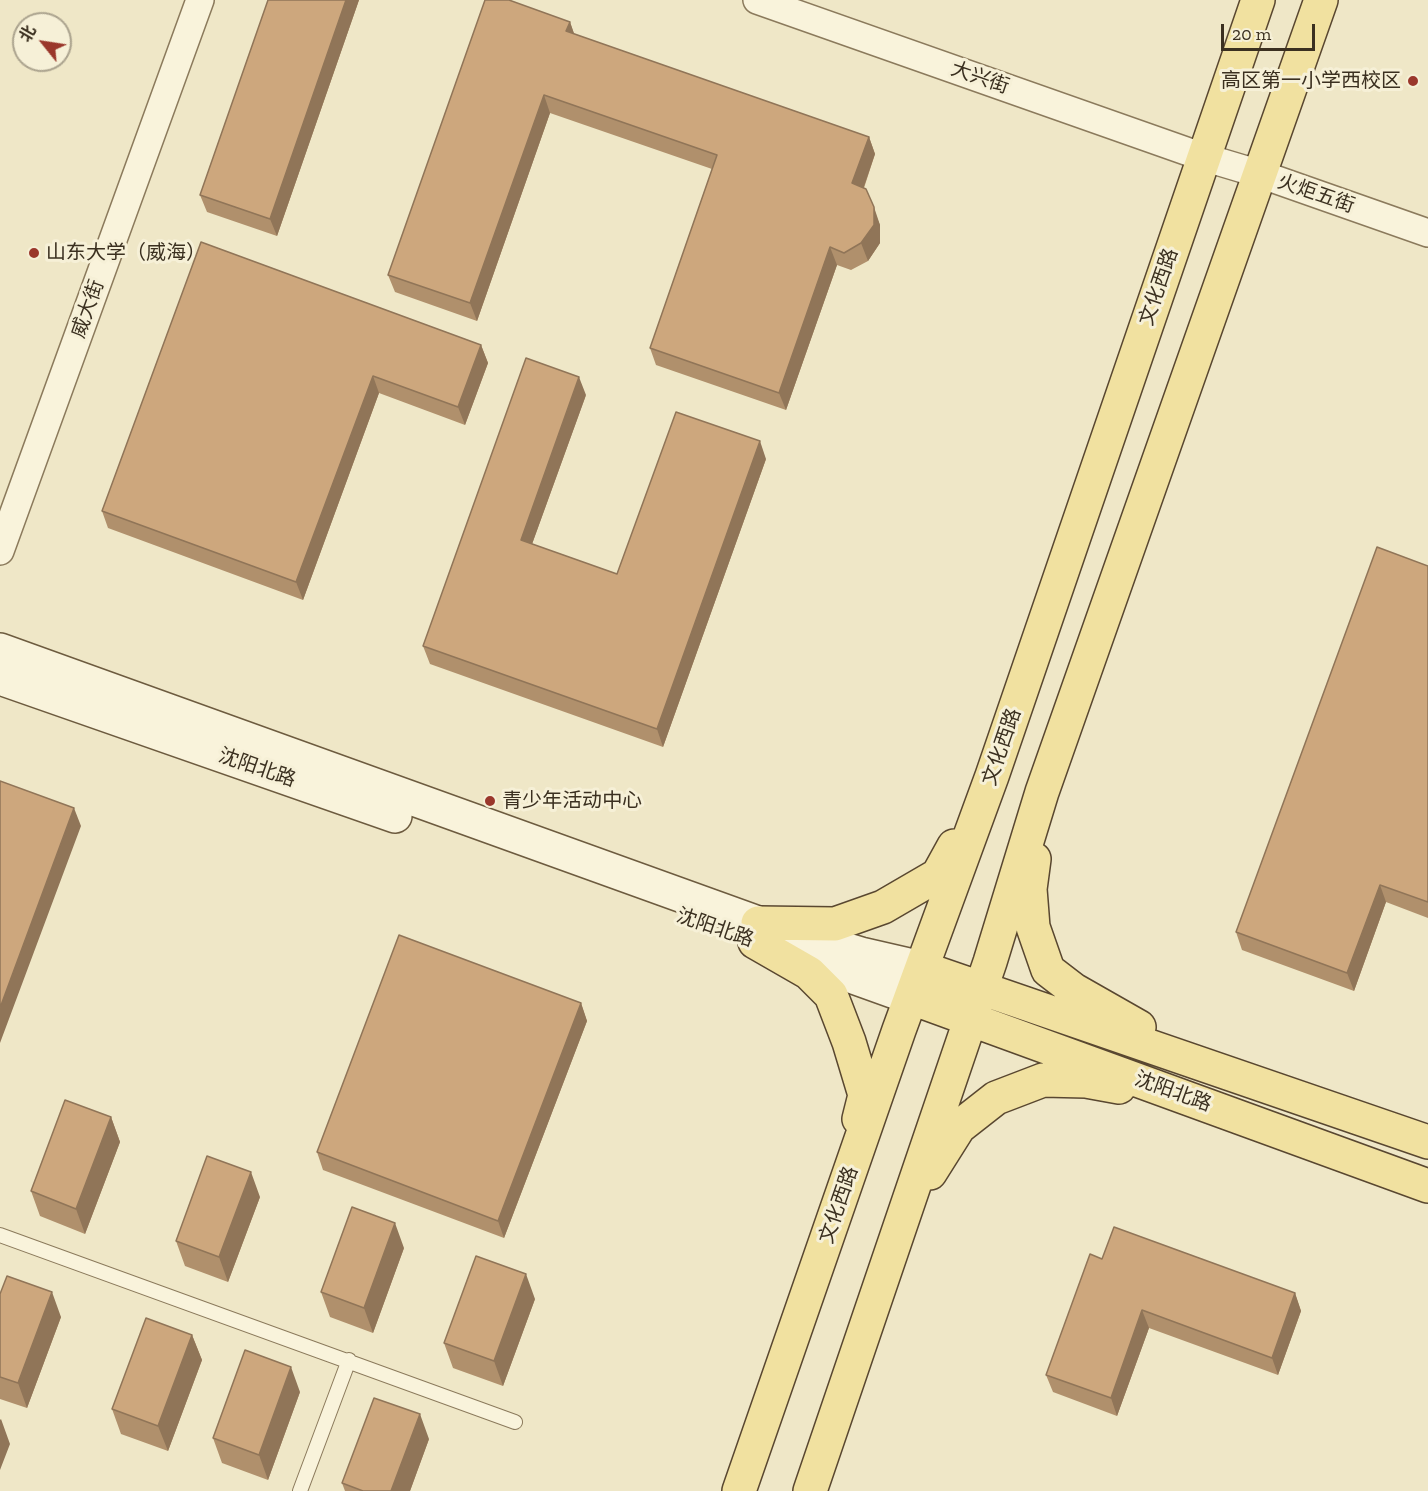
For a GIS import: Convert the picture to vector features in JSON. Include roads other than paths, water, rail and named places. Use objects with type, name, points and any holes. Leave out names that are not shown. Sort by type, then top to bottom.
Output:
[{"type":"main road","name":"文化西路","points":[[739,1491],[992,776],[1258,0]]},
{"type":"main road","points":[[810,1491],[975,1003],[1042,792],[1321,0]]},
{"type":"main road","points":[[757,933],[835,924],[883,907],[938,875],[992,776]]},
{"type":"main road","points":[[1042,792],[1030,889],[1033,927],[1048,969],[1074,990],[1204,1063]]},
{"type":"main road","points":[[757,933],[809,973],[831,995],[849,1041],[865,1095],[845,1188]]},
{"type":"main road","name":"沈阳北路","points":[[917,983],[975,1003],[1204,1063],[1428,1142]]},
{"type":"main road","name":"沈阳北路","points":[[975,1003],[1198,1102],[1428,1186]]},
{"type":"main road","points":[[902,1217],[959,1127],[996,1098],[1043,1080],[1086,1081],[1198,1102]]},
{"type":"street","name":"威大街","points":[[0,550],[200,0]]},
{"type":"street","name":"大兴街","points":[[757,0],[1203,157]]},
{"type":"street","name":"火炬五街","points":[[1203,157],[1260,174],[1428,233]]},
{"type":"street","name":"沈阳北路","points":[[0,650],[757,933]]},
{"type":"street","name":"沈阳北路","points":[[0,678],[757,933],[861,954],[917,983]]},
{"type":"lane","points":[[0,1235],[515,1422]]},
{"type":"lane","points":[[300,1491],[349,1360]]},
{"type":"place","name":"高区第一小学西校区","points":[[1413,81]]},
{"type":"place","name":"山东大学（威海）","points":[[34,253]]},
{"type":"place","name":"青少年活动中心","points":[[490,801]]}]
